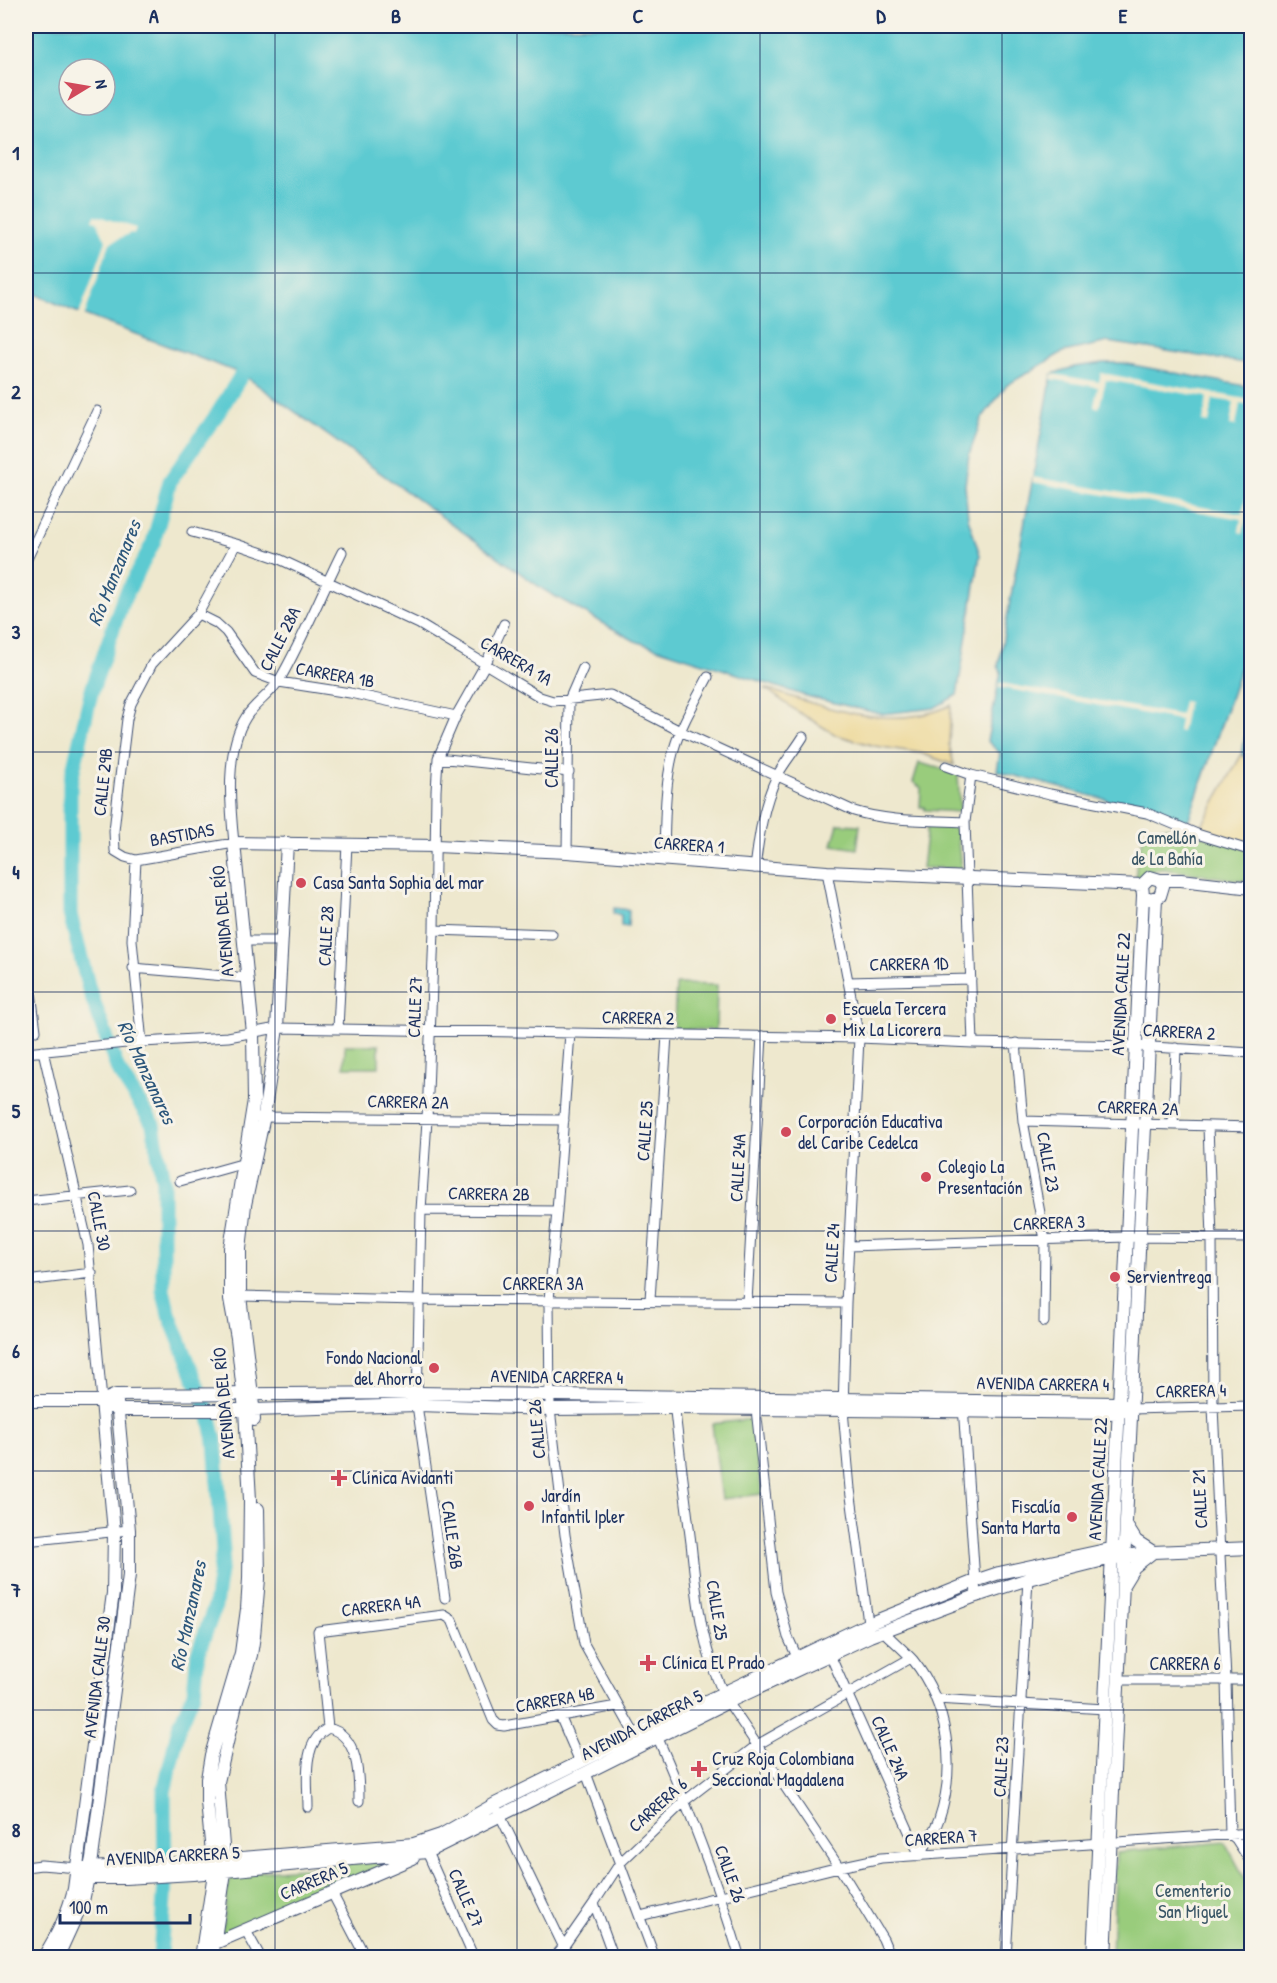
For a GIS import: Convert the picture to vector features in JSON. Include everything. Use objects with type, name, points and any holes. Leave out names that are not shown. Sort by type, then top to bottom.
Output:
[{"type":"street","points":[[26,561],[97,411]]},
{"type":"street","name":"CARRERA 1A","points":[[192,532],[277,558],[419,624],[540,697],[553,701],[609,695],[680,731],[854,811],[871,816],[965,822]]},
{"type":"street","name":"CALLE 29B","points":[[136,860],[119,854],[113,847],[127,720],[131,704],[152,664],[198,614],[236,544]]},
{"type":"street","name":"CALLE 28A","points":[[234,843],[231,775],[238,736],[245,719],[279,682],[342,552]]},
{"type":"street","name":"CARRERA 1B","points":[[198,614],[216,623],[226,632],[255,673],[279,682],[350,693],[456,716]]},
{"type":"street","name":"CALLE 27","points":[[417,1399],[421,1210],[427,1120],[438,758],[456,716],[486,663],[504,624]]},
{"type":"street","name":"CALLE 26","points":[[567,852],[568,700],[583,668]]},
{"type":"street","points":[[663,861],[668,779],[673,750],[680,731],[708,677]]},
{"type":"street","points":[[755,867],[762,820],[777,776],[803,736]]},
{"type":"street","points":[[438,758],[569,772]]},
{"type":"street","points":[[946,766],[971,775],[1050,794],[1147,813],[1197,834],[1251,851]]},
{"type":"street","points":[[971,775],[965,822],[973,1043]]},
{"type":"street","name":"BASTIDAS","points":[[136,860],[234,843]]},
{"type":"street","name":"CARRERA 1","points":[[234,843],[436,846],[567,852],[827,872],[967,877],[1147,893],[1143,881],[1150,878],[1160,880]]},
{"type":"street","name":"AVENIDA DEL RÍO","points":[[234,843],[253,1033],[254,1100],[258,1117],[245,1163],[230,1248],[230,1299],[248,1395]]},
{"type":"street","name":"AVENIDA DEL RÍO","points":[[212,1958],[220,1872],[207,1802],[207,1779],[211,1755],[241,1653],[247,1609],[250,1500],[249,1410],[240,1296],[240,1249],[258,1117],[277,1028],[287,843]]},
{"type":"street","name":"CALLE 28","points":[[338,1029],[347,844]]},
{"type":"street","points":[[136,860],[132,940],[142,1042]]},
{"type":"street","name":"CALLE 24","points":[[827,872],[859,1038],[843,1404],[850,1489],[869,1630]]},
{"type":"street","points":[[1160,880],[1181,880],[1251,888]]},
{"type":"street","name":"AVENIDA CALLE 22","points":[[1094,1958],[1118,1680],[1117,1585],[1123,1408],[1139,1124],[1147,893],[1160,896],[1163,890],[1160,880]]},
{"type":"street","points":[[434,930],[552,934]]},
{"type":"street","points":[[244,941],[281,941]]},
{"type":"street","points":[[26,953],[36,1031]]},
{"type":"street","points":[[133,968],[247,978]]},
{"type":"street","name":"CARRERA 1D","points":[[848,982],[971,979]]},
{"type":"street","name":"CARRERA 2","points":[[26,1053],[126,1043],[228,1037],[277,1028],[859,1038],[1176,1048],[1251,1053]]},
{"type":"street","name":"CALLE 26","points":[[570,1033],[549,1300],[550,1409],[565,1534],[584,1644],[635,1735]]},
{"type":"street","name":"CALLE 25","points":[[650,1300],[667,1035]]},
{"type":"street","name":"CALLE 24A","points":[[747,1302],[762,1036]]},
{"type":"street","name":"CALLE 23","points":[[1016,1043],[1023,1121],[1045,1240],[1044,1322]]},
{"type":"street","points":[[1173,1125],[1176,1048]]},
{"type":"street","name":"CALLE 30","points":[[43,1051],[59,1126],[78,1196],[92,1273],[102,1401]]},
{"type":"street","name":"CARRERA 2A","points":[[258,1117],[564,1120]]},
{"type":"street","name":"CARRERA 2A","points":[[1023,1121],[1251,1127]]},
{"type":"street","name":"CALLE 21","points":[[1208,1126],[1212,1238],[1213,1407],[1226,1680],[1230,1834]]},
{"type":"street","points":[[180,1181],[245,1163]]},
{"type":"street","points":[[26,1201],[130,1190]]},
{"type":"street","name":"CARRERA 2B","points":[[421,1210],[557,1211]]},
{"type":"street","name":"CARRERA 3","points":[[849,1246],[1133,1237],[1251,1238]]},
{"type":"street","points":[[26,1281],[92,1273]]},
{"type":"street","name":"CARRERA 3A","points":[[240,1296],[420,1300],[846,1302]]},
{"type":"street","name":"AVENIDA CARRERA 4","points":[[26,1401],[102,1401],[116,1395],[248,1395],[417,1399],[550,1409],[674,1402],[1123,1408]]},
{"type":"street","name":"AVENIDA CALLE 30","points":[[43,1958],[63,1922],[72,1895],[93,1848],[129,1575],[129,1530],[116,1395]]},
{"type":"street","name":"AVENIDA CARRERA 4","points":[[117,1410],[249,1410],[417,1399],[550,1395],[756,1408],[843,1404]]},
{"type":"street","name":"CALLE 26B","points":[[417,1399],[445,1598]]},
{"type":"street","points":[[102,1401],[117,1410]]},
{"type":"street","name":"AVENIDA CALLE 30","points":[[57,1958],[83,1901],[83,1873],[112,1593],[114,1532],[102,1401]]},
{"type":"street","name":"CALLE 25","points":[[674,1402],[700,1617],[708,1653],[726,1697],[839,1867],[890,1954]]},
{"type":"street","points":[[963,1406],[976,1596]]},
{"type":"street","name":"CARRERA 4","points":[[1123,1408],[1251,1406]]},
{"type":"street","points":[[756,1408],[776,1592],[780,1613],[797,1657]]},
{"type":"street","points":[[120,1434],[124,1420],[136,1410]]},
{"type":"street","points":[[1120,1522],[1136,1541],[1153,1552],[1117,1585],[1086,1559],[1120,1522]]},
{"type":"street","points":[[26,1541],[129,1530]]},
{"type":"street","name":"AVENIDA CARRERA 5","points":[[192,1869],[219,1859],[414,1844],[441,1835],[657,1736],[797,1657],[869,1630],[975,1581],[999,1573],[1118,1552],[1251,1548]]},
{"type":"street","name":"AVENIDA CARRERA 5","points":[[583,1768],[635,1735],[830,1655],[869,1630],[883,1631],[976,1596],[1086,1559]]},
{"type":"street","name":"CALLE 23","points":[[1006,1958],[1028,1579]]},
{"type":"street","name":"AVENIDA CALLE 22","points":[[1105,1958],[1105,1709],[1117,1585]]},
{"type":"street","name":"CARRERA 4A","points":[[328,1728],[318,1631],[444,1615],[452,1620],[493,1720],[498,1725]]},
{"type":"street","points":[[883,1631],[921,1671],[936,1699],[947,1739],[948,1780],[939,1820],[920,1856]]},
{"type":"street","name":"CALLE 24A","points":[[830,1655],[920,1856]]},
{"type":"street","name":"CARRERA 6","points":[[554,1958],[620,1863],[686,1800],[757,1745],[911,1658]]},
{"type":"street","name":"CARRERA 6","points":[[1118,1680],[1251,1680]]},
{"type":"street","points":[[936,1699],[1105,1709]]},
{"type":"street","name":"CARRERA 4B","points":[[498,1725],[504,1726],[617,1706]]},
{"type":"street","points":[[560,1716],[583,1768],[655,1958]]},
{"type":"street","points":[[308,1807],[308,1758],[311,1745],[320,1733],[328,1728],[342,1737],[354,1753],[358,1770],[359,1801]]},
{"type":"street","name":"CALLE 26","points":[[657,1736],[686,1800],[722,1897],[740,1958]]},
{"type":"street","points":[[497,1809],[569,1958]]},
{"type":"street","name":"AVENIDA CARRERA 5","points":[[83,1873],[192,1869],[220,1872],[427,1852],[497,1809]]},
{"type":"street","name":"CARRERA 7","points":[[640,1916],[881,1858],[1251,1833]]},
{"type":"street","points":[[1230,1834],[1236,1839],[1251,1864]]},
{"type":"street","points":[[83,1901],[111,1873],[93,1848]]},
{"type":"street","name":"CALLE 27","points":[[427,1852],[474,1958]]},
{"type":"street","name":"CARRERA 5","points":[[215,1943],[427,1852]]},
{"type":"street","points":[[26,1867],[41,1865],[83,1873]]},
{"type":"street","name":"AVENIDA DEL RÍO","points":[[201,1958],[220,1872]]},
{"type":"street","points":[[332,1893],[366,1958]]},
{"type":"street","points":[[594,1903],[615,1958]]},
{"type":"street","points":[[245,1929],[261,1958]]},
{"type":"street","points":[[879,1958],[890,1954]]},
{"type":"green space","points":[[919,763],[958,773],[960,812],[925,810],[924,807],[920,807],[921,788],[913,782]]},
{"type":"green space","points":[[838,824],[860,825],[857,849],[832,845]]},
{"type":"green space","points":[[927,826],[951,827],[957,830],[961,868],[922,868]]},
{"type":"green space","name":"Camellón de La Bahía","points":[[1167,827],[1251,849],[1251,882],[1163,869],[1153,870],[1136,880],[1138,854],[1142,840],[1152,829]]},
{"type":"green space","points":[[676,984],[717,985],[716,1030],[674,1029]]},
{"type":"green space","points":[[345,1045],[379,1045],[379,1067],[344,1067]]},
{"type":"green space","points":[[752,1419],[762,1494],[722,1499],[712,1424]]},
{"type":"green space","name":"Cementerio San Miguel","points":[[1225,1842],[1251,1890],[1251,1957],[1112,1958],[1116,1852]]},
{"type":"green space","points":[[395,1860],[221,1936],[230,1874]]},
{"type":"sand","points":[[765,688],[834,709],[882,717],[906,717],[929,713],[951,705],[949,744],[954,765],[920,753],[875,746],[836,735]]},
{"type":"sand","points":[[1242,754],[1251,763],[1251,849],[1185,830],[1188,821],[1202,825]]},
{"type":"water","points":[[26,26],[1251,26],[1251,364],[1108,342],[1063,352],[1007,385],[982,418],[969,455],[965,485],[968,518],[980,555],[957,695],[934,708],[881,714],[806,696],[635,641],[544,590],[242,374],[69,309],[26,290]]},
{"type":"water","points":[[1122,363],[1251,387],[1251,638],[1188,821],[997,771],[1000,753],[987,741],[1001,671],[998,666],[1052,374],[1074,367]]},
{"type":"water","points":[[1251,725],[1251,763],[1242,754],[1245,738]]},
{"type":"water","points":[[614,908],[629,910],[628,927],[621,926],[621,915],[613,913]]},
{"type":"pier","points":[[95,215],[136,228],[134,234],[131,233],[110,243],[84,317],[79,315],[106,241],[97,221],[93,220]]},
{"type":"pier","points":[[1101,373],[1251,400],[1251,406],[1240,404],[1236,426],[1230,425],[1234,402],[1213,399],[1209,423],[1203,422],[1207,397],[1106,380],[1099,408],[1094,406],[1098,387],[1051,379],[1052,374],[1099,382]]},
{"type":"pier","points":[[1033,477],[1242,514],[1246,496],[1250,497],[1243,533],[1239,532],[1241,519],[1032,482]]},
{"type":"pier","points":[[999,683],[1180,715],[1183,701],[1188,702],[1182,732],[1178,731],[1180,720],[998,687]]},
{"type":"waterway","name":"Río Manzanares","points":[[160,1958],[165,1883],[164,1792],[179,1727],[194,1692],[198,1653],[215,1606],[223,1550],[215,1441],[210,1417],[169,1314],[163,1290],[163,1181],[153,1124],[118,1070],[89,989],[70,914],[70,784],[91,693],[122,602],[153,543],[170,481],[218,413],[242,374]]},
{"type":"place","name":"Casa Santa Sophia del mar","points":[[301,883]]},
{"type":"place","name":"Escuela Tercera Mix La Licorera","points":[[831,1019]]},
{"type":"place","name":"Corporación Educativa del Caribe Cedelca","points":[[786,1132]]},
{"type":"place","name":"Colegio La Presentación","points":[[926,1177]]},
{"type":"place","name":"Servientrega","points":[[1115,1277]]},
{"type":"place","name":"Fondo Nacional del Ahorro","points":[[434,1368]]},
{"type":"place","name":"Clínica Avidanti","points":[[339,1478]]},
{"type":"place","name":"Jardín Infantil Ipler","points":[[529,1506]]},
{"type":"place","name":"Fiscalía Santa Marta","points":[[1072,1517]]},
{"type":"place","name":"Clínica El Prado","points":[[648,1663]]},
{"type":"place","name":"Cruz Roja Colombiana Seccional Magdalena","points":[[699,1769]]}]
